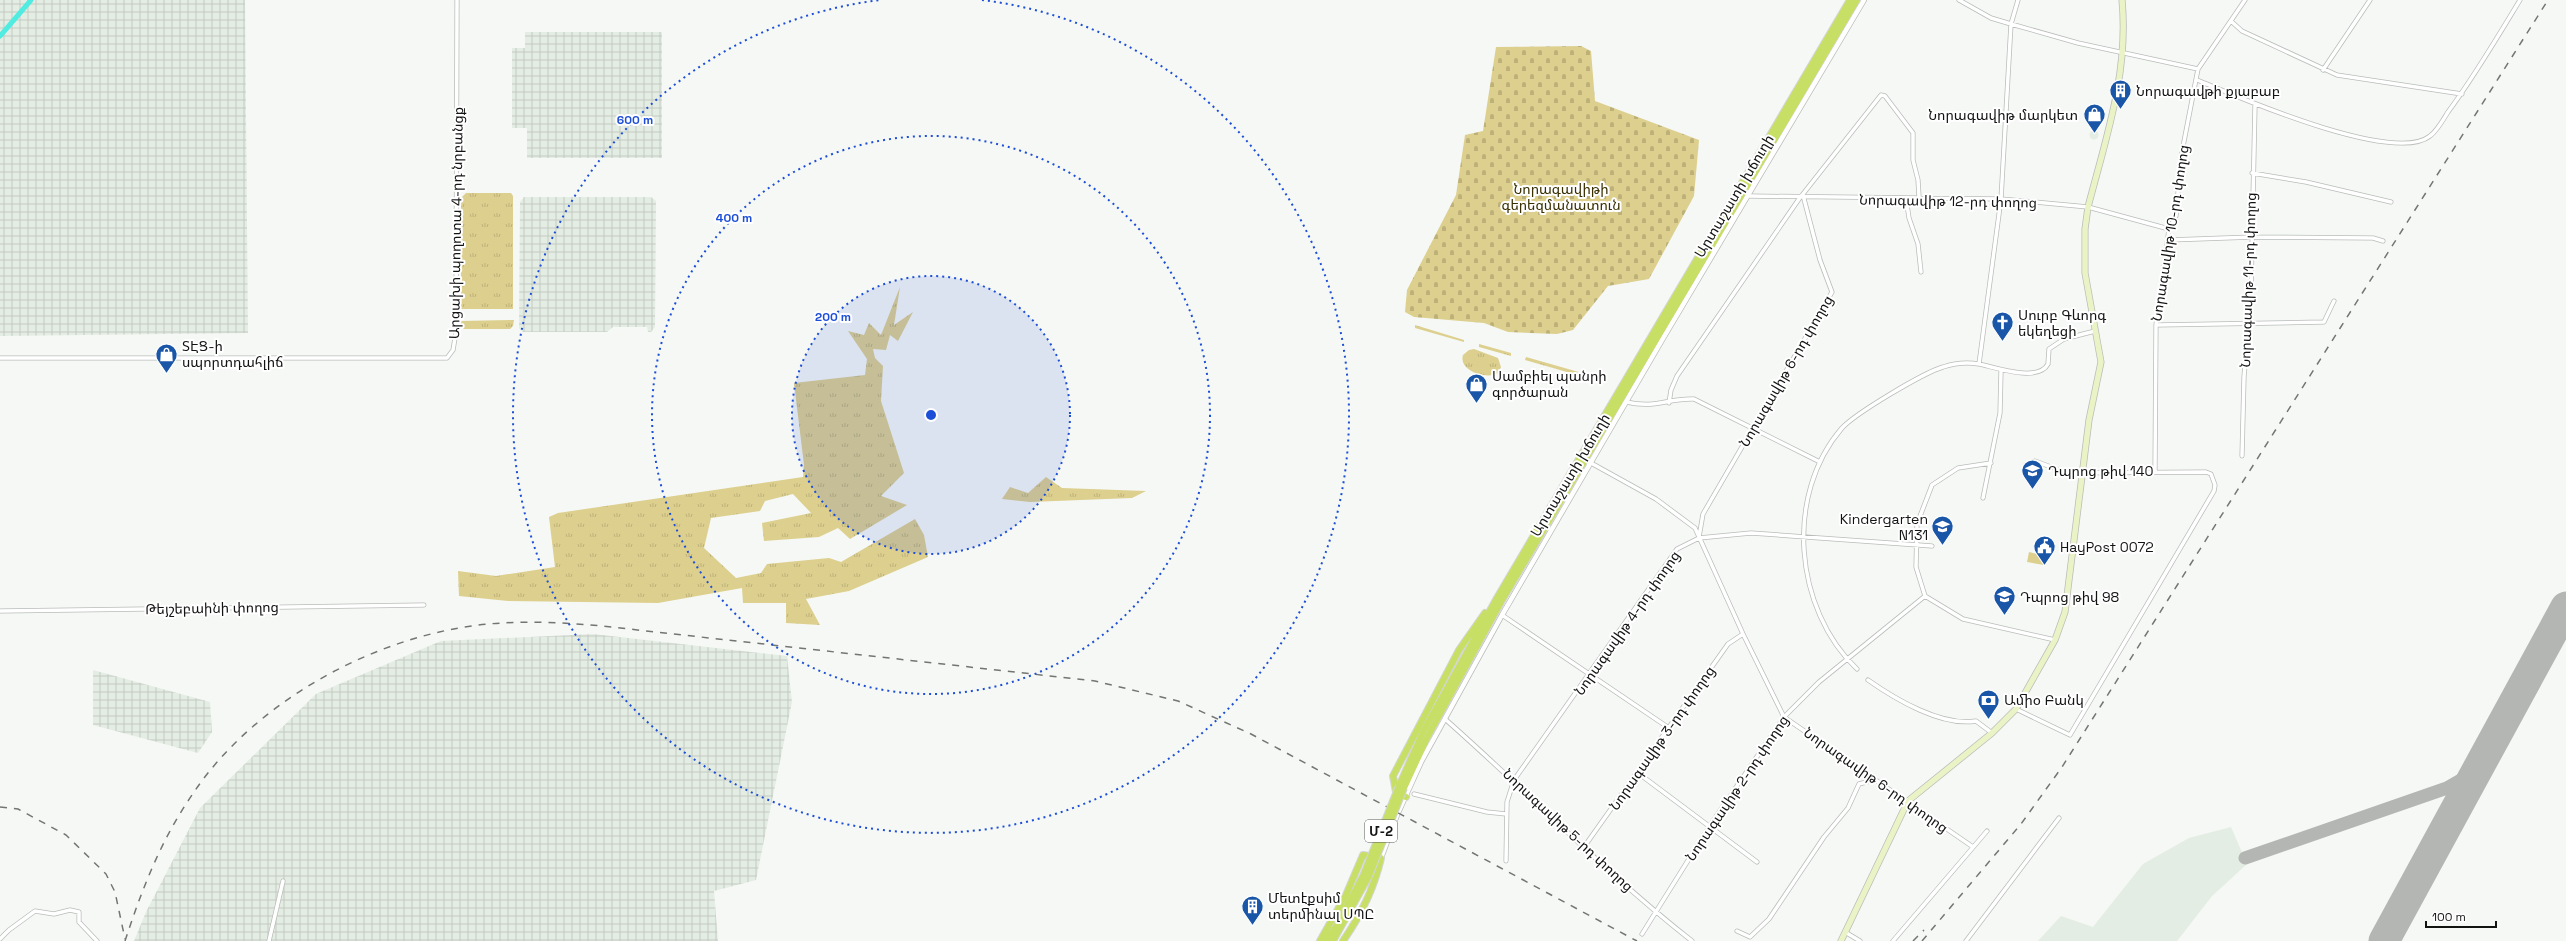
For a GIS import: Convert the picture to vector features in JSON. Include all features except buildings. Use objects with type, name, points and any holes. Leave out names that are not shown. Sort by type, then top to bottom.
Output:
[{"type":"highway","name":"Արտաշատի խճուղի","points":[[1333,941],[1366,876],[1423,732],[1497,598],[1850,0]]},
{"type":"highway","name":"Արտաշատի խճուղի","points":[[1402,787],[1501,602],[1857,0]]},
{"type":"highway","points":[[1406,797],[1396,792],[1393,776],[1459,650],[1497,598]]},
{"type":"highway","points":[[1320,941],[1346,895],[1363,855],[1381,858],[1363,910],[1343,941]]},
{"type":"highway","name":"Արտաշատի խճուղի","points":[[1326,941],[1366,876]]},
{"type":"main road","points":[[1841,941],[1908,801],[1992,733],[2016,709],[2055,640],[2065,612],[2069,590],[2089,420],[2101,362],[2085,274],[2088,207],[2117,96],[2124,52],[2125,28],[2122,0]]},
{"type":"street","name":"Արցախի պողոտա 4-րդ նրբանցք","points":[[0,358],[447,358],[453,350],[456,332],[457,0]]},
{"type":"street","name":"Արտաշատի խճուղի","points":[[1381,858],[1421,762],[1502,615],[1864,0]]},
{"type":"street","points":[[1959,0],[1991,18],[2011,24],[2078,43],[2198,68],[2232,22],[2246,0]]},
{"type":"street","points":[[1979,364],[2001,199],[2011,24],[2018,0]]},
{"type":"street","points":[[2323,70],[2370,0]]},
{"type":"street","points":[[2197,80],[2255,105],[2366,140],[2406,145],[2419,142],[2430,136],[2462,94],[2520,0]]},
{"type":"street","points":[[2232,22],[2242,31],[2323,70],[2337,75],[2462,94]]},
{"type":"street","name":"Նորագավիթ 10-րդ փողոց","points":[[2155,471],[2156,325],[2158,294],[2169,240],[2169,228],[2176,216],[2180,157],[2197,80],[2198,68]]},
{"type":"street","points":[[1669,403],[1671,390],[1678,376],[1799,198],[1881,95],[1885,96],[1913,133],[1913,160],[1918,180],[1919,198]]},
{"type":"street","name":"Նորագավիթ 11-րդ փողոց","points":[[2242,456],[2244,377],[2250,322],[2253,237],[2252,173],[2255,105]]},
{"type":"street","points":[[2252,173],[2306,182],[2391,202]]},
{"type":"street","name":"Նորագավիթ 12-րդ փողոց","points":[[1748,196],[1804,199],[2001,199],[2088,207],[2169,228]]},
{"type":"street","points":[[1906,198],[1908,218],[1918,244],[1921,272]]},
{"type":"street","name":"Նորագավիթ 6-րդ փողոց","points":[[1699,538],[1703,514],[1832,292],[1820,260],[1804,199]]},
{"type":"street","points":[[2169,240],[2253,237],[2373,238],[2383,242]]},
{"type":"street","points":[[2156,325],[2250,322],[2324,322],[2334,301]]},
{"type":"street","points":[[1857,669],[1846,659],[1833,642],[1808,583],[1804,536],[1807,506],[1820,462],[1843,427],[1904,386],[1942,367],[1958,363],[1979,364],[2000,371],[2012,373],[2041,370],[2048,364],[2049,349],[2055,343],[2095,331]]},
{"type":"street","points":[[1983,498],[2000,413],[2000,371]]},
{"type":"street","points":[[1626,402],[1642,406],[1669,403],[1684,398],[1694,399],[1820,462]]},
{"type":"street","points":[[2016,709],[2070,735],[2214,491],[2211,474],[2206,472],[2155,471],[2067,473],[2035,461],[2026,465]]},
{"type":"street","points":[[1991,463],[1958,468],[1932,484],[1917,524],[1916,567],[1924,596],[1963,619],[2055,640]]},
{"type":"street","name":"Նորագավիթ 6-րդ փողոց","points":[[1591,464],[1656,499],[1691,524],[1784,717],[1874,780],[1908,801],[1973,848]]},
{"type":"street","name":"Նորագավիթ 4-րդ փողոց","points":[[1506,861],[1506,814],[1509,792],[1514,780],[1591,674],[1677,549],[1699,538],[1751,533],[1932,546]]},
{"type":"street","name":"Նորագավիթ 2-րդ փողոց","points":[[1642,934],[1709,828],[1784,717],[1819,682],[1924,596]]},
{"type":"street","name":"Թեյշեբաինի փողոց","points":[[0,611],[424,605]]},
{"type":"street","points":[[1502,615],[1669,728]]},
{"type":"street","name":"Նորագավիթ 3-րդ փողոց","points":[[1584,847],[1638,773],[1728,644],[1743,634]]},
{"type":"street","points":[[1868,680],[1903,704],[1922,712],[1967,722],[1976,721],[1992,733]]},
{"type":"street","name":"Նորագավիթ 5-րդ փողոց","points":[[1445,719],[1514,780],[1584,847],[1692,941]]},
{"type":"street","points":[[1638,773],[1709,828],[1757,862]]},
{"type":"street","points":[[1737,931],[1750,937],[1764,925],[1824,837],[1848,808],[1859,784],[1874,780]]},
{"type":"street","points":[[1414,794],[1487,812],[1506,814]]},
{"type":"street","points":[[1966,941],[2059,818]]},
{"type":"street","points":[[1893,941],[1987,831]]},
{"type":"street","points":[[269,941],[283,881]]},
{"type":"street","points":[[0,939],[9,930],[35,911],[54,914],[70,910],[79,912],[79,922],[97,941]]},
{"type":"street","points":[[1845,932],[1860,941]]},
{"type":"shaded area","points":[[0,0],[245,0],[248,333],[0,336]]},
{"type":"shaded area","points":[[525,32],[662,32],[662,158],[527,158],[527,128],[512,128],[512,48],[525,48]]},
{"type":"shaded area","name":"Նորագավիթ մարկետ","points":[[2092,131],[2096,131],[2098,135],[2096,139],[2092,139],[2090,137],[2090,133]]},
{"type":"shaded area","points":[[524,197],[651,197],[656,201],[655,327],[651,332],[648,332],[647,327],[613,327],[607,332],[523,332],[519,328],[520,202]]},
{"type":"shaded area","points":[[593,634],[787,656],[792,702],[756,880],[714,891],[718,941],[134,941],[146,912],[200,808],[316,694],[441,641]]},
{"type":"shaded area","points":[[93,670],[210,702],[212,732],[198,753],[93,725]]},
{"type":"shaded area","points":[[2231,827],[2247,864],[2212,896],[2177,941],[2038,941],[2061,916],[2093,927],[2143,864],[2189,838]]},
{"type":"green space","name":"Նորագավիթի գերեզմանատուն","points":[[1581,46],[1591,51],[1595,101],[1699,140],[1694,196],[1649,279],[1608,286],[1573,330],[1557,334],[1508,332],[1484,323],[1414,317],[1405,312],[1407,290],[1456,195],[1465,135],[1483,131],[1496,47]]},
{"type":"green space","points":[[466,193],[511,193],[513,196],[513,309],[461,309],[461,198]]},
{"type":"green space","points":[[900,287],[894,325],[913,312],[898,341],[890,335],[886,350],[873,349],[875,358],[883,366],[881,401],[904,473],[881,496],[907,505],[850,539],[838,528],[819,537],[764,541],[762,523],[811,513],[793,494],[765,501],[760,511],[711,518],[704,548],[736,578],[761,573],[767,564],[829,558],[841,562],[915,519],[924,535],[928,557],[849,591],[806,599],[820,625],[786,623],[786,603],[743,603],[742,588],[658,603],[508,601],[459,596],[458,571],[496,576],[555,567],[549,517],[558,513],[803,477],[804,465],[794,383],[865,375],[867,359],[848,331],[864,335],[869,323],[881,335]]},
{"type":"green space","points":[[514,320],[513,326],[510,329],[464,329],[460,326],[460,321]]},
{"type":"green space","points":[[1415,325],[1464,340],[1464,342],[1415,328]]},
{"type":"green space","points":[[1479,344],[1511,353],[1511,356],[1479,347]]},
{"type":"green space","points":[[1474,349],[1498,358],[1501,367],[1498,373],[1493,375],[1481,375],[1474,373],[1465,366],[1463,355],[1469,350]]},
{"type":"green space","points":[[1526,357],[1582,373],[1581,376],[1525,360]]},
{"type":"green space","points":[[1046,477],[1062,488],[1146,491],[1132,498],[1030,502],[1002,499],[1010,487],[1028,493]]},
{"type":"green space","points":[[2029,552],[2046,556],[2044,565],[2027,562]]},
{"type":"waterway","points":[[0,36],[31,0]]},
{"type":"taxiway","points":[[2245,858],[2447,788],[2475,772],[2484,758]]},
{"type":"runway","points":[[2384,941],[2566,607]]},
{"type":"railway","points":[[1922,941],[2021,824],[2062,767],[2548,0]]},
{"type":"railway","points":[[125,941],[153,865],[181,812],[219,760],[251,728],[288,700],[328,675],[370,654],[414,639],[458,628],[527,622],[602,626],[1095,681],[1178,701],[1251,734],[1637,941]]},
{"type":"railway","points":[[0,807],[18,809],[66,835],[106,874],[115,892],[125,939]]},
{"type":"railway","points":[[1913,941],[1924,930]]},
{"type":"place","name":"Նորագավթի քյաբաբ","points":[[2120,110]]},
{"type":"place","name":"Նորագավիթ մարկետ","points":[[2094,134]]},
{"type":"place","name":"Սուրբ Գևորգ եկեղեցի","points":[[2003,342]]},
{"type":"place","name":"ՏԷՑ-ի սպորտդահլիճ","points":[[166,374]]},
{"type":"place","name":"Սամբիել պանրի գործարան","points":[[1477,404]]},
{"type":"place","name":"Դպրոց թիվ 140","points":[[2033,490]]},
{"type":"place","name":"Kindergarten N131","points":[[1943,546]]},
{"type":"place","name":"HayPost 0072","points":[[2045,566]]},
{"type":"place","name":"Դպրոց թիվ 98","points":[[2004,616]]},
{"type":"place","name":"Ամիօ Բանկ","points":[[1989,720]]},
{"type":"place","name":"Մետէքսիմ տերմինալ ՍՊԸ","points":[[1252,926]]}]
